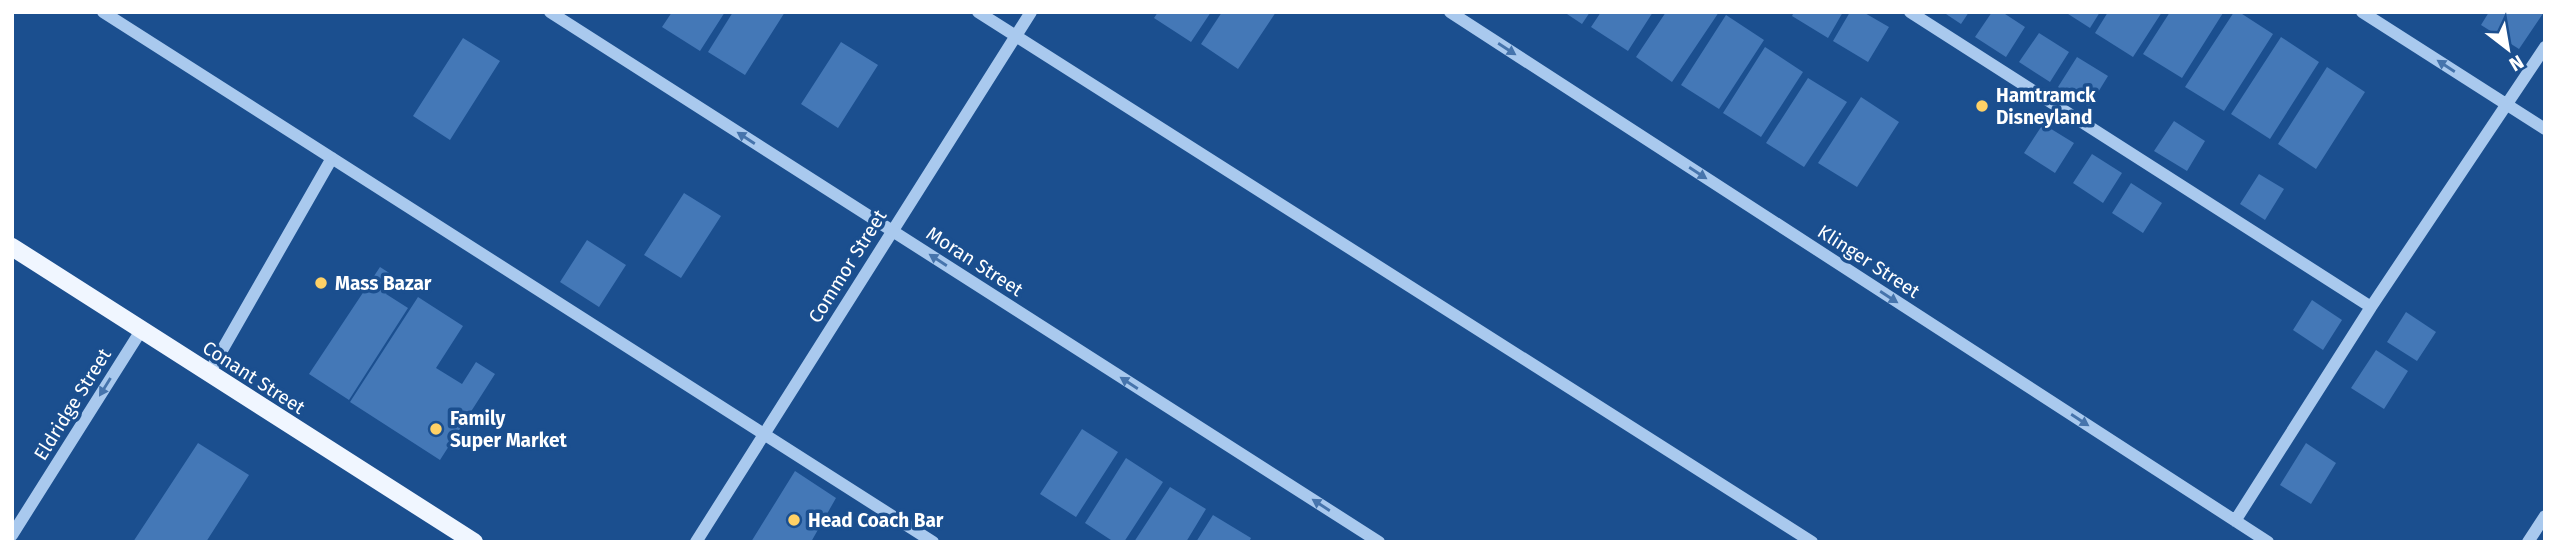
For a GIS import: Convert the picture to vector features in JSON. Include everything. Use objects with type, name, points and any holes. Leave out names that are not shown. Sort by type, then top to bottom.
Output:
[{"type":"main road","name":"Conant Street","points":[[12,247],[474,542]]},
{"type":"street","points":[[103,12],[933,542]]},
{"type":"street","name":"Moran Street","points":[[550,12],[1379,542]]},
{"type":"street","points":[[978,12],[1812,542]]},
{"type":"street","name":"Commor Street","points":[[696,542],[1031,12]]},
{"type":"street","name":"Klinger Street","points":[[1450,12],[2268,542]]},
{"type":"street","points":[[1910,12],[2371,307]]},
{"type":"street","points":[[2362,12],[2545,129]]},
{"type":"street","points":[[2235,521],[2371,307],[2543,52]]},
{"type":"street","points":[[209,373],[332,158]]},
{"type":"street","name":"Eldridge Street","points":[[12,535],[142,329]]},
{"type":"street","points":[[2528,542],[2545,516]]},
{"type":"building","points":[[672,12],[725,12],[700,51],[662,27]]},
{"type":"building","points":[[733,12],[785,12],[745,75],[708,52]]},
{"type":"building","points":[[1158,12],[1211,12],[1191,42],[1154,18]]},
{"type":"building","points":[[1222,12],[1276,12],[1238,69],[1201,44]]},
{"type":"building","points":[[1564,12],[1590,12],[1582,24]]},
{"type":"building","points":[[1601,12],[1653,12],[1628,51],[1591,27]]},
{"type":"building","points":[[1666,12],[1719,12],[1672,82],[1636,57]]},
{"type":"building","points":[[1794,12],[1843,12],[1828,38],[1792,16]]},
{"type":"building","points":[[1850,12],[1863,12],[1889,27],[1868,62],[1833,41]]},
{"type":"building","points":[[1943,12],[1969,12],[1961,24]]},
{"type":"building","points":[[1992,12],[2002,12],[2025,27],[2006,57],[1975,37]]},
{"type":"building","points":[[2065,12],[2100,12],[2090,28]]},
{"type":"building","points":[[2108,12],[2162,12],[2133,57],[2095,33]]},
{"type":"building","points":[[2170,12],[2223,13],[2182,78],[2143,54]]},
{"type":"building","points":[[2234,12],[2239,12],[2273,34],[2224,111],[2185,87]]},
{"type":"building","points":[[2489,12],[2544,12],[2519,49],[2481,25]]},
{"type":"building","points":[[1726,15],[1764,40],[1719,109],[1681,85]]},
{"type":"building","points":[[2039,33],[2069,52],[2050,82],[2019,62]]},
{"type":"building","points":[[2281,37],[2319,62],[2270,139],[2231,114]]},
{"type":"building","points":[[463,38],[500,61],[450,140],[413,116]]},
{"type":"building","points":[[841,42],[878,65],[838,128],[801,104]]},
{"type":"building","points":[[1765,47],[1803,72],[1761,137],[1723,113]]},
{"type":"building","points":[[2077,57],[2108,76],[2089,107],[2058,87]]},
{"type":"building","points":[[2327,67],[2365,92],[2316,169],[2278,144]]},
{"type":"building","points":[[1808,78],[1847,102],[1804,167],[1766,143]]},
{"type":"building","points":[[1861,97],[1899,122],[1857,187],[1818,163]]},
{"type":"building","points":[[2174,121],[2205,141],[2187,171],[2154,151]]},
{"type":"building","points":[[2043,124],[2074,143],[2055,173],[2024,153]]},
{"type":"building","points":[[2092,154],[2122,173],[2103,203],[2073,183]]},
{"type":"building","points":[[2259,174],[2284,189],[2265,220],[2240,204]]},
{"type":"building","points":[[2131,183],[2162,203],[2143,233],[2112,213]]},
{"type":"building","points":[[684,193],[721,216],[681,278],[644,255]]},
{"type":"building","points":[[587,240],[626,265],[599,307],[560,282]]},
{"type":"building","points":[[380,267],[397,278],[386,294],[408,308],[349,400],[309,374]]},
{"type":"building","points":[[418,297],[463,326],[436,368],[462,384],[476,362],[495,374],[440,460],[350,402]]},
{"type":"building","points":[[2312,300],[2342,320],[2323,350],[2293,330]]},
{"type":"building","points":[[2406,312],[2436,332],[2417,361],[2387,342]]},
{"type":"building","points":[[2376,350],[2408,371],[2384,409],[2351,388]]},
{"type":"building","points":[[1082,429],[1118,452],[1076,517],[1040,494]]},
{"type":"building","points":[[198,443],[249,475],[206,542],[133,542]]},
{"type":"building","points":[[2306,443],[2336,463],[2311,504],[2280,485]]},
{"type":"building","points":[[1126,458],[1163,482],[1124,542],[1114,542],[1085,523]]},
{"type":"building","name":"Head Coach Bar","points":[[795,471],[836,498],[811,542],[751,542]]},
{"type":"building","points":[[1170,487],[1206,509],[1186,542],[1134,542]]},
{"type":"building","points":[[1213,515],[1251,538],[1249,542],[1196,542]]},
{"type":"place","name":"Hamtramck Disneyland","points":[[1982,106]]},
{"type":"place","name":"Mass Bazar","points":[[321,283]]},
{"type":"place","name":"Family Super Market","points":[[436,429]]},
{"type":"place","name":"Head Coach Bar","points":[[794,520]]}]
